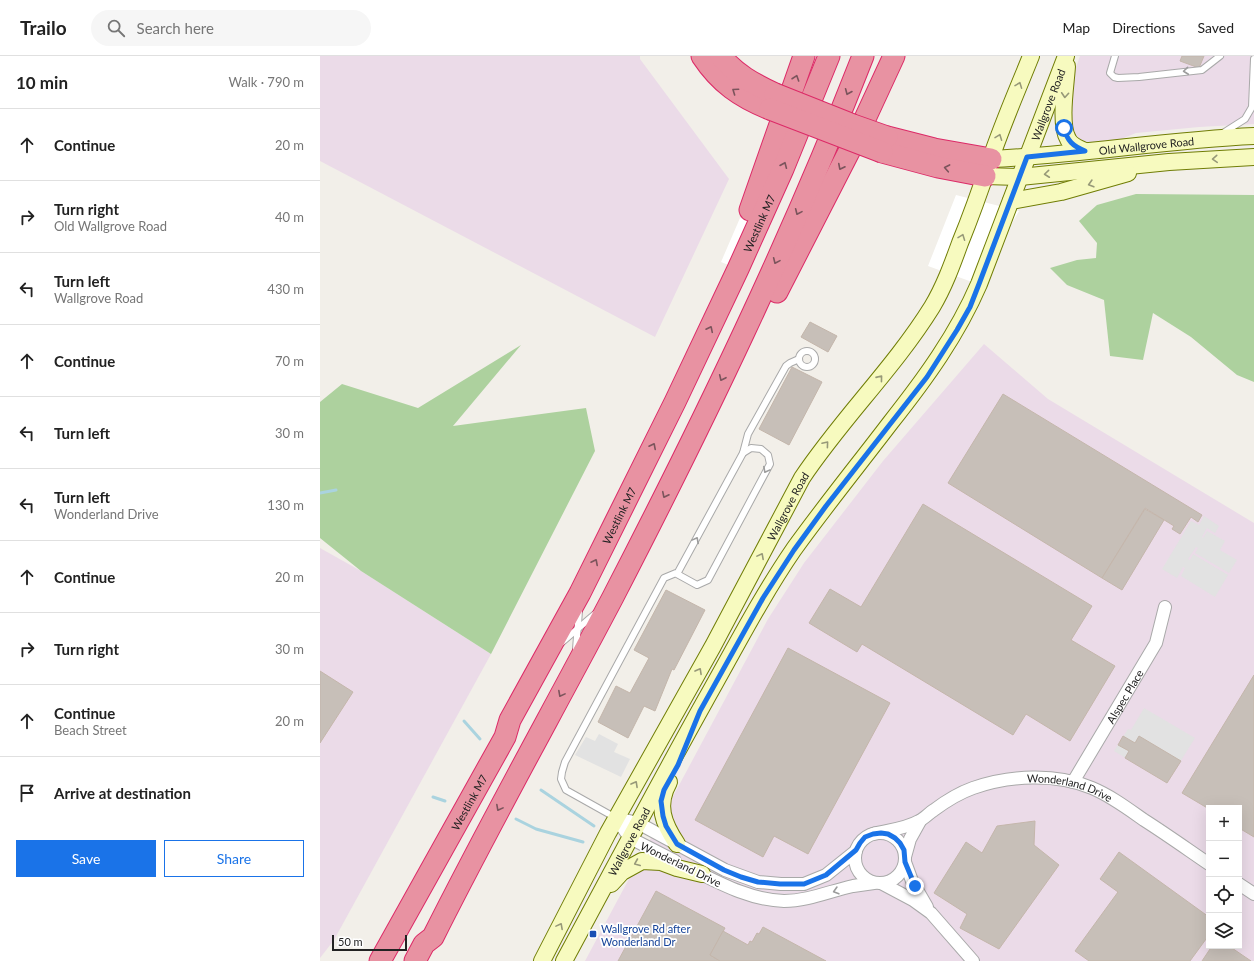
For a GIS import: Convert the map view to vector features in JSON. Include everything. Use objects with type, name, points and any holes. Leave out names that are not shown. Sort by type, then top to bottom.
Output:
[{"type":"highway","points":[[702,56],[711,69],[731,88],[744,97],[772,102],[853,125],[885,144],[934,149],[988,167]]},
{"type":"highway","points":[[721,56],[732,68],[748,80],[772,102]]},
{"type":"highway","points":[[752,223],[804,56]]},
{"type":"highway","name":"Westlink M7","points":[[380,961],[505,737],[510,720],[580,593],[675,402],[723,302],[733,267],[829,56]]},
{"type":"highway","points":[[416,961],[424,944],[433,937],[502,803],[612,598],[701,423],[739,343],[773,285],[792,243],[862,56]]},
{"type":"highway","points":[[792,243],[857,136],[894,56]]},
{"type":"highway","points":[[366,961],[496,733],[510,720]]},
{"type":"highway","points":[[428,961],[434,948],[433,937]]},
{"type":"main road","name":"Wallgrove Road","points":[[542,961],[616,818],[713,646],[802,478],[820,452],[915,333],[933,305],[948,274],[1031,56]]},
{"type":"main road","name":"Wallgrove Road","points":[[564,961],[638,823],[763,598],[786,562],[826,506],[927,377],[970,307],[1067,56]]},
{"type":"main road","points":[[1067,56],[1063,117],[1065,132],[1068,140],[1074,146],[1085,151]]},
{"type":"main road","name":"Old Wallgrove Road","points":[[988,167],[1027,157],[1216,137],[1254,136]]},
{"type":"main road","name":"Old Wallgrove Road","points":[[988,167],[1020,177],[1169,162],[1254,157]]},
{"type":"main road","points":[[1010,204],[1061,192],[1169,162]]},
{"type":"main road","points":[[677,844],[666,826],[661,801],[664,790],[678,765],[700,711]]},
{"type":"main road","points":[[596,902],[622,872],[642,861],[661,862],[677,868],[702,874]]},
{"type":"street","name":"Alspec Place","points":[[1073,782],[1156,643],[1165,606]]},
{"type":"street","name":"Wonderland Drive","points":[[905,860],[910,839],[920,821],[934,809],[962,793],[992,782],[1016,778],[1042,778],[1073,782],[1111,797],[1206,862]]},
{"type":"street","name":"Wonderland Drive","points":[[616,818],[638,823],[724,870],[758,882],[804,884],[826,875],[856,850]]},
{"type":"street","name":"Wonderland Drive","points":[[616,818],[630,838],[724,885],[759,898],[785,901],[817,896],[852,886],[878,883]]},
{"type":"street","name":"Wonderland Drive","points":[[873,834],[900,828],[920,821]]},
{"type":"street","points":[[931,913],[913,900],[863,877],[856,867],[855,859],[856,850],[865,837],[873,834],[888,834],[900,843],[904,850],[905,860],[912,881],[931,913],[973,961]]},
{"type":"street","points":[[878,883],[890,882],[897,877],[902,870],[905,860]]},
{"type":"street","points":[[1242,886],[1254,894]]},
{"type":"lane","points":[[1115,56],[1110,72],[1114,77],[1118,78],[1202,70],[1220,56]]},
{"type":"lane","points":[[1216,137],[1245,120],[1252,106],[1254,59]]},
{"type":"lane","points":[[677,574],[743,453],[748,434],[786,366],[799,359]]},
{"type":"lane","points":[[616,818],[566,790],[561,779],[565,762],[664,578],[676,573],[697,585],[708,580],[770,464],[768,455],[761,449],[750,448],[743,453]]},
{"type":"lane","points":[[575,667],[580,593]]},
{"type":"lane","points":[[546,655],[578,630],[612,598]]},
{"type":"shaded area","points":[[320,56],[640,56],[640,59],[729,179],[655,337],[320,161]]},
{"type":"shaded area","points":[[1080,56],[1254,56],[1254,124],[1136,133],[1119,140],[1084,143],[1069,132],[1073,76]]},
{"type":"shaded area","points":[[984,344],[1048,399],[1254,523],[1254,961],[585,961],[768,619],[804,563],[883,461]]},
{"type":"shaded area","points":[[1204,516],[1219,526],[1215,533],[1207,528],[1202,537],[1203,538],[1207,531],[1225,541],[1220,550],[1237,560],[1229,573],[1195,553],[1198,548],[1196,547],[1188,559],[1190,560],[1193,554],[1228,575],[1215,597],[1181,576],[1185,568],[1183,567],[1177,578],[1162,569],[1191,521],[1199,525]]},
{"type":"shaded area","points":[[320,548],[361,571],[491,654],[334,940],[320,958]]},
{"type":"shaded area","points":[[1144,708],[1195,738],[1167,783],[1114,751],[1128,729],[1131,730]]},
{"type":"shaded area","points":[[599,734],[618,744],[614,752],[630,759],[621,777],[575,755],[586,737],[595,741]]},
{"type":"green space","points":[[1136,194],[1254,195],[1254,382],[1237,375],[1191,337],[1153,313],[1143,360],[1110,356],[1104,300],[1067,285],[1050,268],[1077,260],[1096,258],[1097,243],[1079,221],[1097,205]]},
{"type":"green space","points":[[521,345],[453,426],[586,408],[595,451],[491,654],[361,571],[320,538],[320,402],[342,384],[418,408]]},
{"type":"pier","points":[[956,195],[1019,211],[1005,235],[986,287],[928,266]]},
{"type":"pier","points":[[740,218],[768,231],[748,273],[721,262]]},
{"type":"building","points":[[1182,56],[1204,56],[1199,68],[1180,61]]},
{"type":"building","points":[[810,322],[837,336],[828,352],[801,337]]},
{"type":"building","points":[[792,367],[822,382],[789,445],[759,429]]},
{"type":"building","points":[[1003,394],[1202,515],[1198,522],[1191,517],[1180,534],[1172,529],[1174,526],[1145,508],[1102,578],[948,483]]},
{"type":"building","points":[[923,504],[1092,606],[1071,640],[1115,666],[1070,741],[1026,714],[1013,735],[862,644],[857,652],[809,623],[830,589],[861,607]]},
{"type":"building","points":[[1145,509],[1164,520],[1122,590],[1102,578]]},
{"type":"building","points":[[666,590],[705,610],[674,670],[672,669],[655,711],[644,706],[628,738],[598,722],[616,686],[630,693],[649,658],[634,650]]},
{"type":"building","points":[[788,648],[890,703],[808,854],[774,836],[763,857],[695,820]]},
{"type":"building","points":[[320,671],[353,692],[320,743]]},
{"type":"building","points":[[1254,675],[1254,837],[1242,830],[1242,805],[1206,805],[1206,807],[1182,793]]},
{"type":"building","points":[[1123,736],[1135,743],[1139,736],[1181,761],[1167,783],[1125,758],[1129,751],[1118,745]]},
{"type":"building","points":[[1035,821],[1034,845],[1059,865],[999,949],[960,928],[967,914],[934,893],[966,842],[982,853],[997,826]]},
{"type":"building","points":[[1119,852],[1206,915],[1206,939],[1190,961],[1089,961],[1075,951],[1118,892],[1100,879]]},
{"type":"building","points":[[656,891],[725,928],[710,955],[720,961],[618,961]]},
{"type":"building","points":[[763,927],[826,961],[720,961],[710,955],[723,931],[748,945],[750,941],[752,942],[757,933],[759,934]]},
{"type":"building","points":[[1210,949],[1233,949],[1251,961],[1202,961]]},
{"type":"waterway","points":[[320,493],[336,490]]},
{"type":"waterway","points":[[464,721],[480,739]]},
{"type":"waterway","points":[[541,790],[594,826]]},
{"type":"waterway","points":[[433,797],[445,801]]},
{"type":"waterway","points":[[516,819],[536,829],[583,842]]},
{"type":"place","name":"Wallgrove Rd after Wonderland Dr","points":[[593,934]]},
{"type":"route","points":[[915,886],[905,862],[904,850],[900,843],[888,834],[881,833],[865,837],[856,850],[826,875],[804,884],[758,882],[741,877],[724,870],[677,844],[666,826],[661,801],[664,790],[678,765],[700,711],[763,598],[794,550],[826,506],[927,377],[957,330],[970,307],[1027,157],[1085,151],[1074,146],[1068,140],[1064,128]]}]
